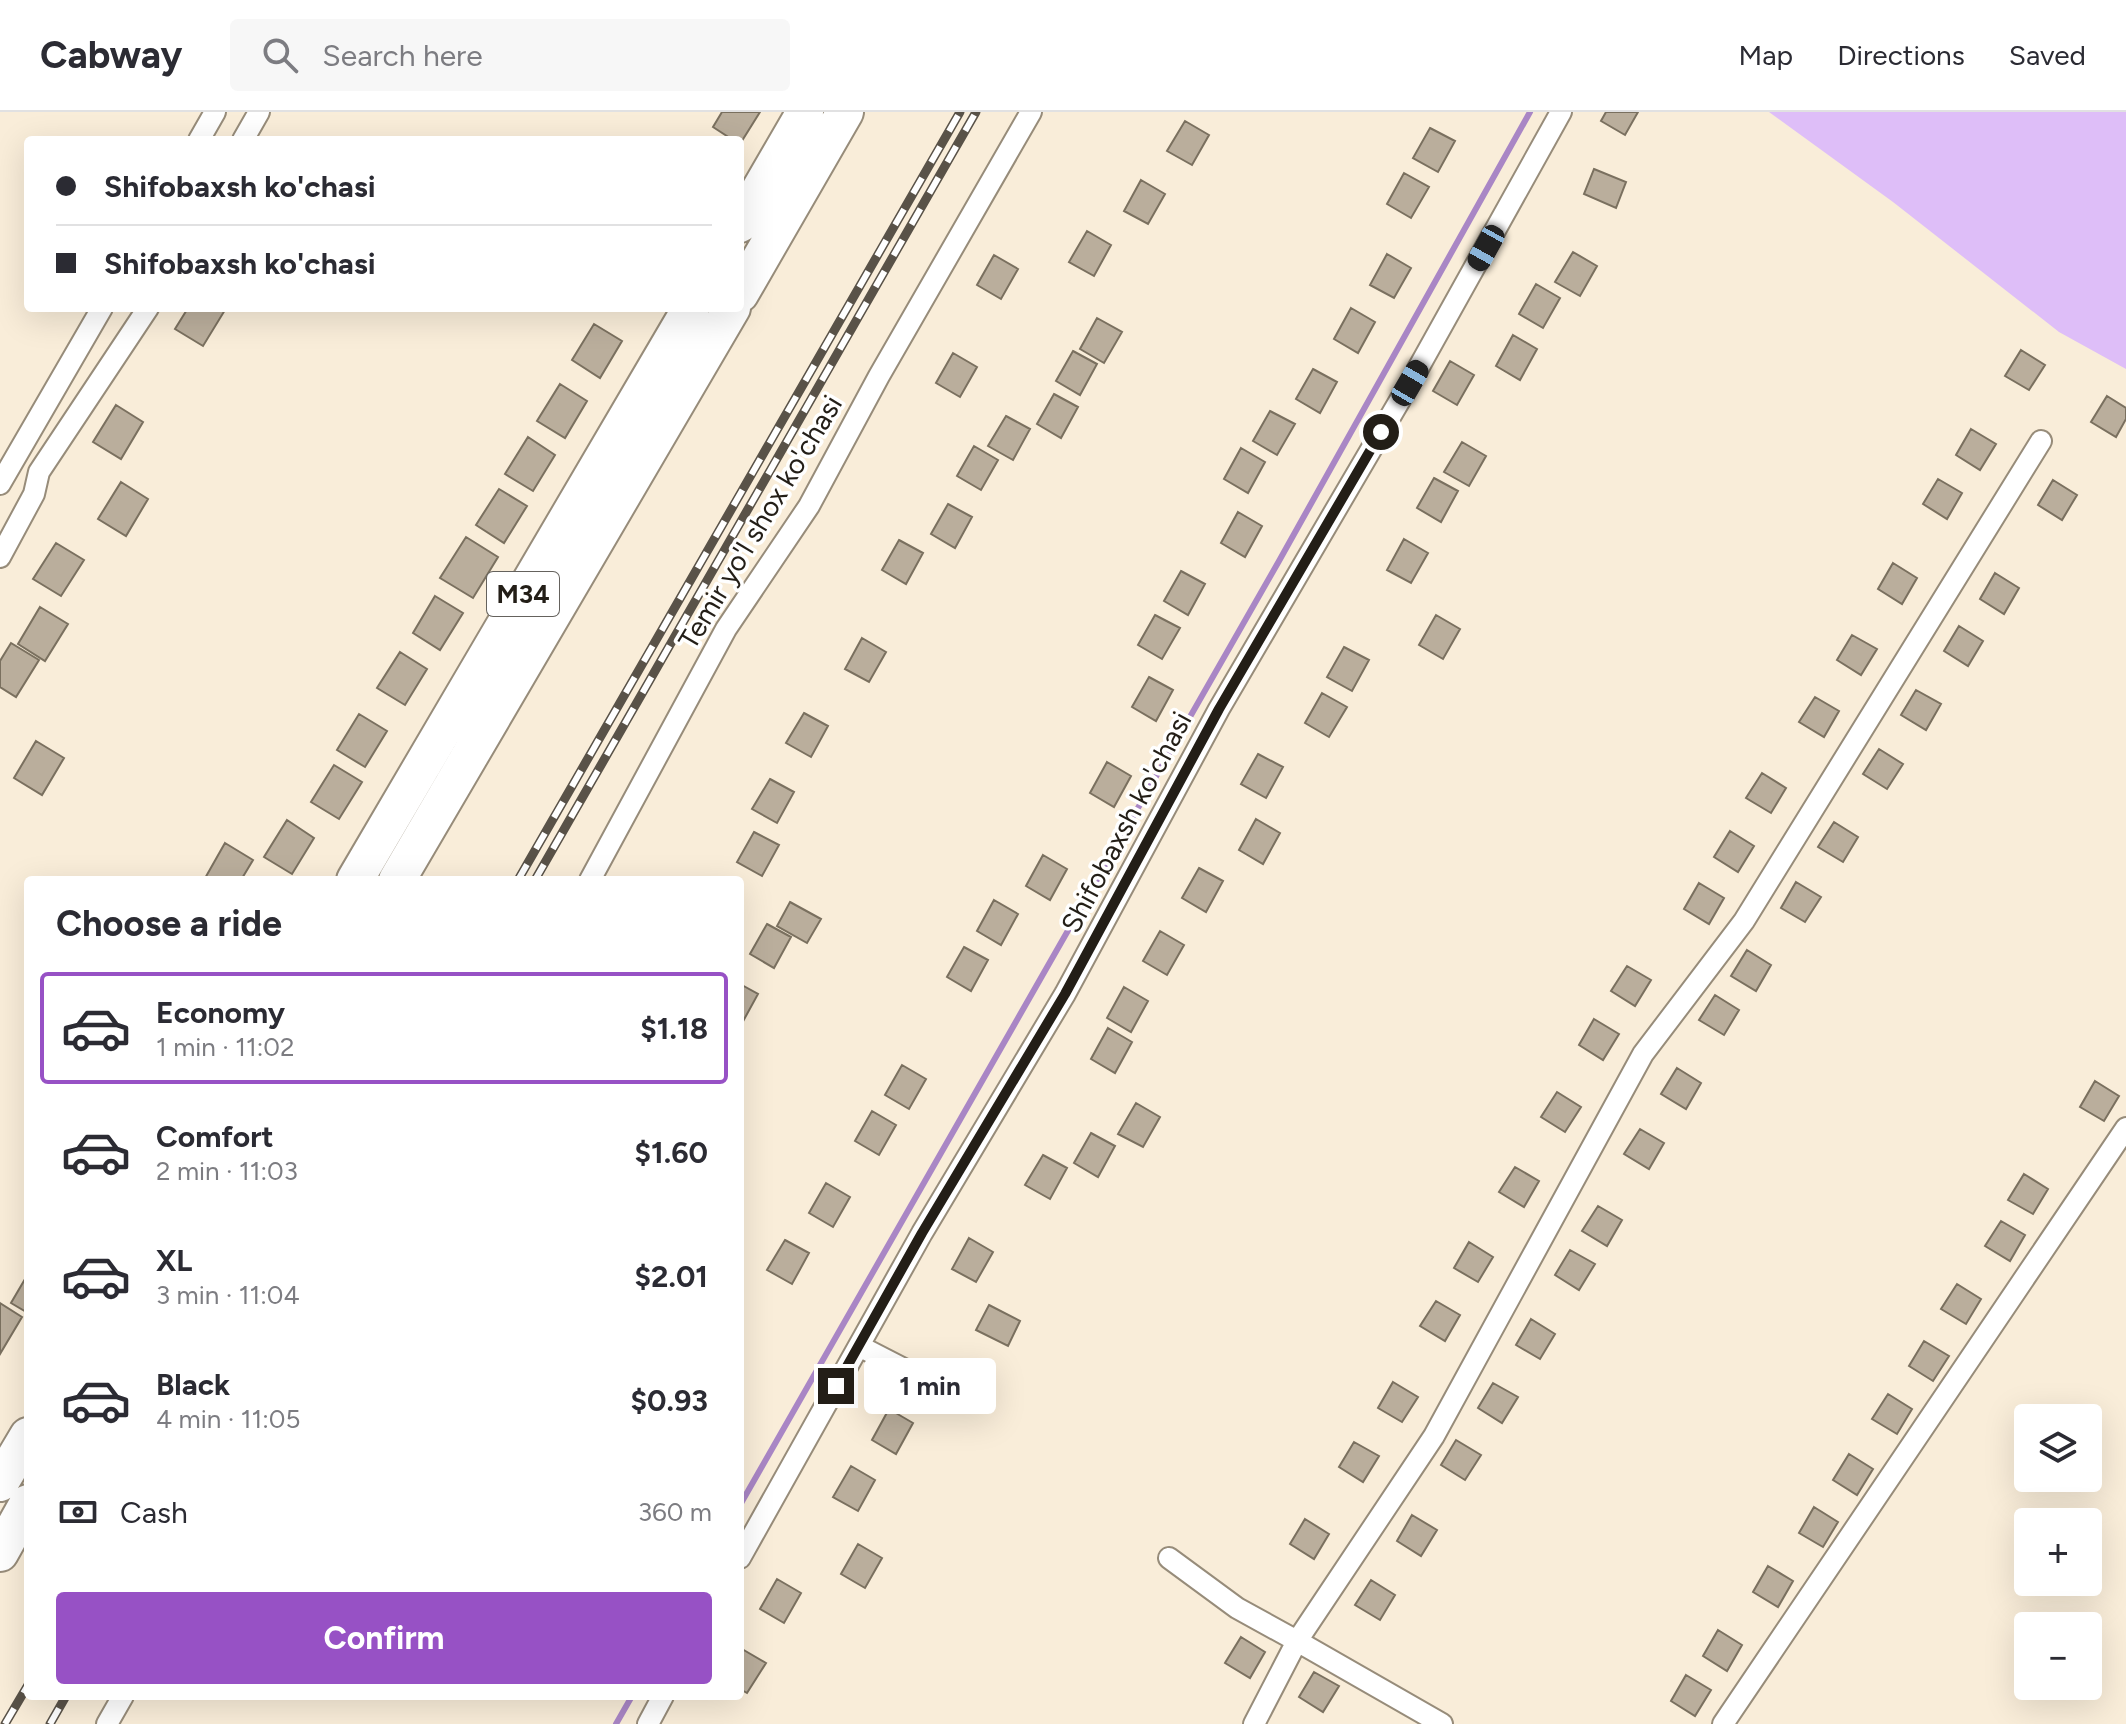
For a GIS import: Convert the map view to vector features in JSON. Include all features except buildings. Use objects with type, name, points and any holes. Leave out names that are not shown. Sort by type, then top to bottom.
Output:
[{"type":"highway","points":[[744,217],[805,112]]},
{"type":"highway","points":[[744,287],[845,112]]},
{"type":"highway","name":"M34","points":[[357,876],[689,312]]},
{"type":"highway","name":"M34","points":[[399,876],[730,312]]},
{"type":"highway","points":[[0,1483],[24,1443]]},
{"type":"highway","points":[[0,1553],[24,1510]]},
{"type":"street","points":[[201,136],[215,112]]},
{"type":"street","points":[[245,136],[259,112]]},
{"type":"street","name":"Temir yo'l shox ko'chasi","points":[[592,876],[726,629],[809,506],[879,376],[1031,112]]},
{"type":"street","name":"Shifobaxsh ko'chasi","points":[[744,1551],[974,1145],[1065,994],[1219,709],[1410,383],[1561,112]]},
{"type":"street","points":[[0,484],[100,312]]},
{"type":"street","points":[[0,557],[34,494],[39,472],[145,312]]},
{"type":"street","points":[[1254,1724],[1297,1641],[1434,1436],[1643,1054],[1744,921],[2041,441]]},
{"type":"street","points":[[1723,1724],[2126,1128]]},
{"type":"street","points":[[859,1346],[968,1402]]},
{"type":"street","points":[[1169,1558],[1237,1608],[1442,1724]]},
{"type":"street","points":[[107,1724],[121,1700]]},
{"type":"street","points":[[648,1724],[661,1700]]},
{"type":"shaded area","points":[[1769,112],[2126,112],[2126,369],[2059,332],[1893,202]]},
{"type":"waterway","points":[[744,1498],[1279,561],[1530,112]]},
{"type":"waterway","points":[[616,1724],[630,1700]]},
{"type":"railway","points":[[520,876],[960,112]]},
{"type":"railway","points":[[537,876],[976,112]]},
{"type":"railway","points":[[5,1724],[24,1692]]},
{"type":"railway","points":[[50,1724],[64,1700]]},
{"type":"route","points":[[836,1386],[922,1233],[1065,994],[1219,709],[1381,432]]}]
